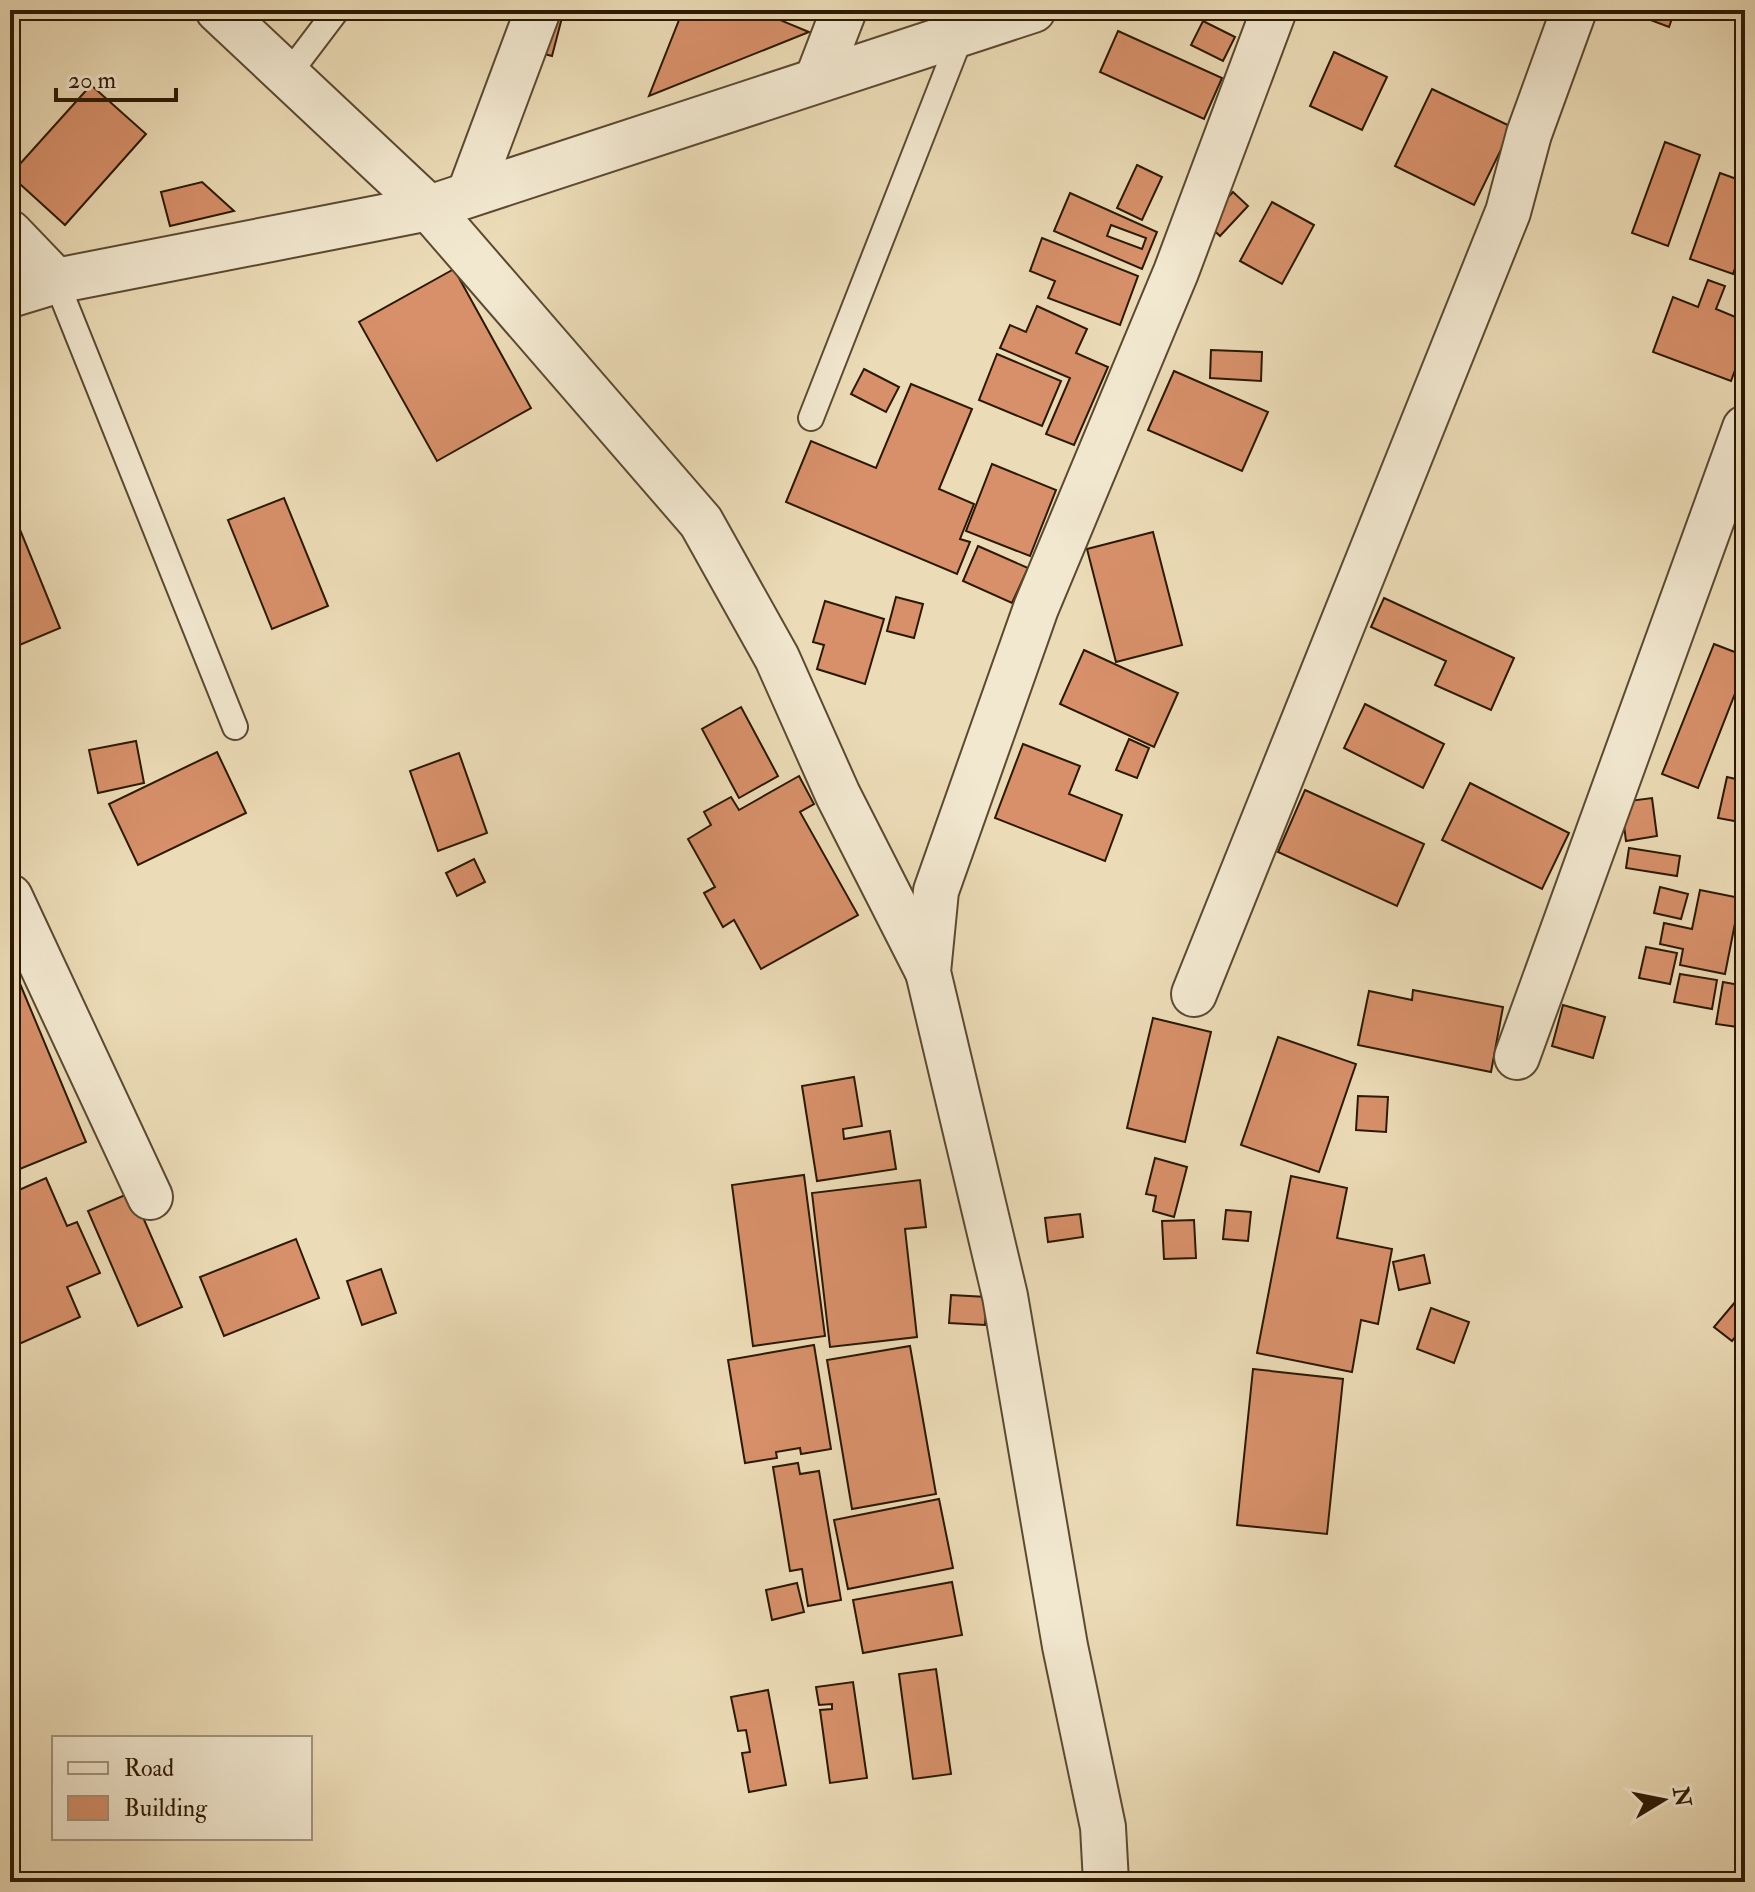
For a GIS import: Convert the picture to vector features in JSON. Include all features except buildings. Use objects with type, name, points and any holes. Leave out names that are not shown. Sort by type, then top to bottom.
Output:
[{"type":"street","points":[[219,10],[429,208],[701,522],[777,658],[838,795],[928,972],[1005,1296],[1065,1646],[1103,1827],[1106,1882]]},
{"type":"street","points":[[470,192],[538,10]]},
{"type":"street","points":[[817,80],[844,10]]},
{"type":"street","points":[[10,295],[56,281],[429,208],[470,192],[1033,10]]},
{"type":"street","points":[[928,972],[936,891],[1031,623],[1176,272],[1274,10]]},
{"type":"street","points":[[1194,994],[1508,212],[1529,134],[1574,10]]},
{"type":"street","points":[[10,233],[56,281]]},
{"type":"street","points":[[1517,1057],[1745,428]]},
{"type":"street","points":[[10,897],[150,1197]]},
{"type":"lane","points":[[287,76],[337,10]]},
{"type":"lane","points":[[811,418],[962,33]]},
{"type":"lane","points":[[56,281],[235,727]]}]
